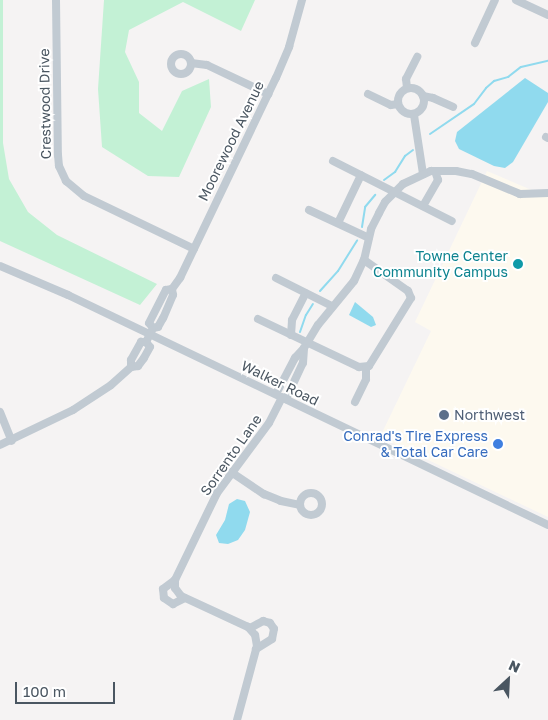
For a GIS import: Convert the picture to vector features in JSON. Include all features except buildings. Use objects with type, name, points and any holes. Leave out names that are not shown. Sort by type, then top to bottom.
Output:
[{"type":"street","name":"Crestwood Drive","points":[[56,0],[58,155],[59,166],[66,181],[84,196],[194,248]]},
{"type":"street","name":"Moorewood Avenue","points":[[151,331],[149,323],[166,290],[172,289],[194,248],[268,94],[289,47],[302,0]]},
{"type":"street","points":[[474,43],[495,0]]},
{"type":"street","points":[[516,0],[548,15]]},
{"type":"street","points":[[407,88],[406,78],[417,57]]},
{"type":"street","points":[[191,63],[207,65],[268,94]]},
{"type":"street","points":[[407,88],[452,107]]},
{"type":"street","points":[[398,104],[400,94],[407,88]]},
{"type":"street","points":[[368,94],[391,105],[398,104]]},
{"type":"street","points":[[414,115],[422,108],[423,96]]},
{"type":"street","points":[[398,104],[404,111],[414,115]]},
{"type":"street","points":[[414,115],[423,174]]},
{"type":"street","points":[[333,161],[452,221]]},
{"type":"street","points":[[394,191],[423,174],[435,171],[456,170],[472,174],[527,195],[548,193]]},
{"type":"street","points":[[423,206],[438,180],[435,171]]},
{"type":"street","points":[[338,223],[361,175]]},
{"type":"street","name":"Sorrento Lane","points":[[250,628],[185,598],[173,604],[164,598],[163,589],[175,580],[208,508],[231,472],[268,423],[281,397],[295,358],[332,306],[354,281],[364,260],[369,238],[379,213],[394,191]]},
{"type":"street","points":[[309,210],[369,238]]},
{"type":"street","points":[[258,319],[291,335],[305,345],[359,367],[366,368],[372,363],[394,322],[411,298],[408,291],[364,260]]},
{"type":"street","name":"Walker Road","points":[[0,266],[151,331],[281,397],[548,525]]},
{"type":"street","points":[[276,278],[332,306]]},
{"type":"street","points":[[291,335],[292,320],[306,293]]},
{"type":"street","points":[[0,445],[12,441],[78,407],[118,380],[131,366],[131,360],[141,342],[146,342],[151,331]]},
{"type":"street","points":[[355,402],[366,378],[366,368]]},
{"type":"street","points":[[0,412],[12,441]]},
{"type":"street","points":[[231,472],[264,494],[281,501],[300,505]]},
{"type":"street","points":[[175,580],[177,592],[185,598]]},
{"type":"street","points":[[237,720],[256,649],[256,637],[250,628],[263,621],[270,623],[274,629],[272,638],[256,649]]},
{"type":"shaded area","points":[[487,171],[548,197],[548,517],[380,437],[431,331],[415,322]]},
{"type":"green space","points":[[0,0],[3,0],[3,143],[9,179],[28,212],[57,235],[157,284],[140,305],[0,241]]},
{"type":"green space","points":[[104,0],[255,0],[241,31],[183,2],[129,30],[125,52],[139,82],[139,113],[162,131],[182,91],[209,79],[211,107],[179,177],[148,176],[102,147],[98,89]]},
{"type":"water","points":[[525,78],[548,93],[548,102],[513,162],[505,168],[494,166],[459,149],[455,141],[457,132]]},
{"type":"water","points":[[355,302],[373,317],[376,325],[371,327],[349,315]]},
{"type":"water","points":[[237,499],[245,501],[250,512],[245,530],[238,540],[228,544],[219,543],[216,535],[225,520],[229,504]]},
{"type":"waterway","points":[[430,134],[474,104],[494,81],[508,77],[521,67],[548,61]]},
{"type":"waterway","points":[[384,180],[395,172],[405,156],[413,150]]},
{"type":"waterway","points":[[362,227],[365,207],[375,195]]},
{"type":"waterway","points":[[320,291],[338,271],[357,240]]},
{"type":"waterway","points":[[300,332],[306,315],[313,304]]},
{"type":"place","name":"Towne Center Community Campus","points":[[518,264]]},
{"type":"place","name":"Northwest","points":[[444,415]]},
{"type":"place","name":"Conrad's Tire Express & Total Car Care","points":[[498,444]]}]
